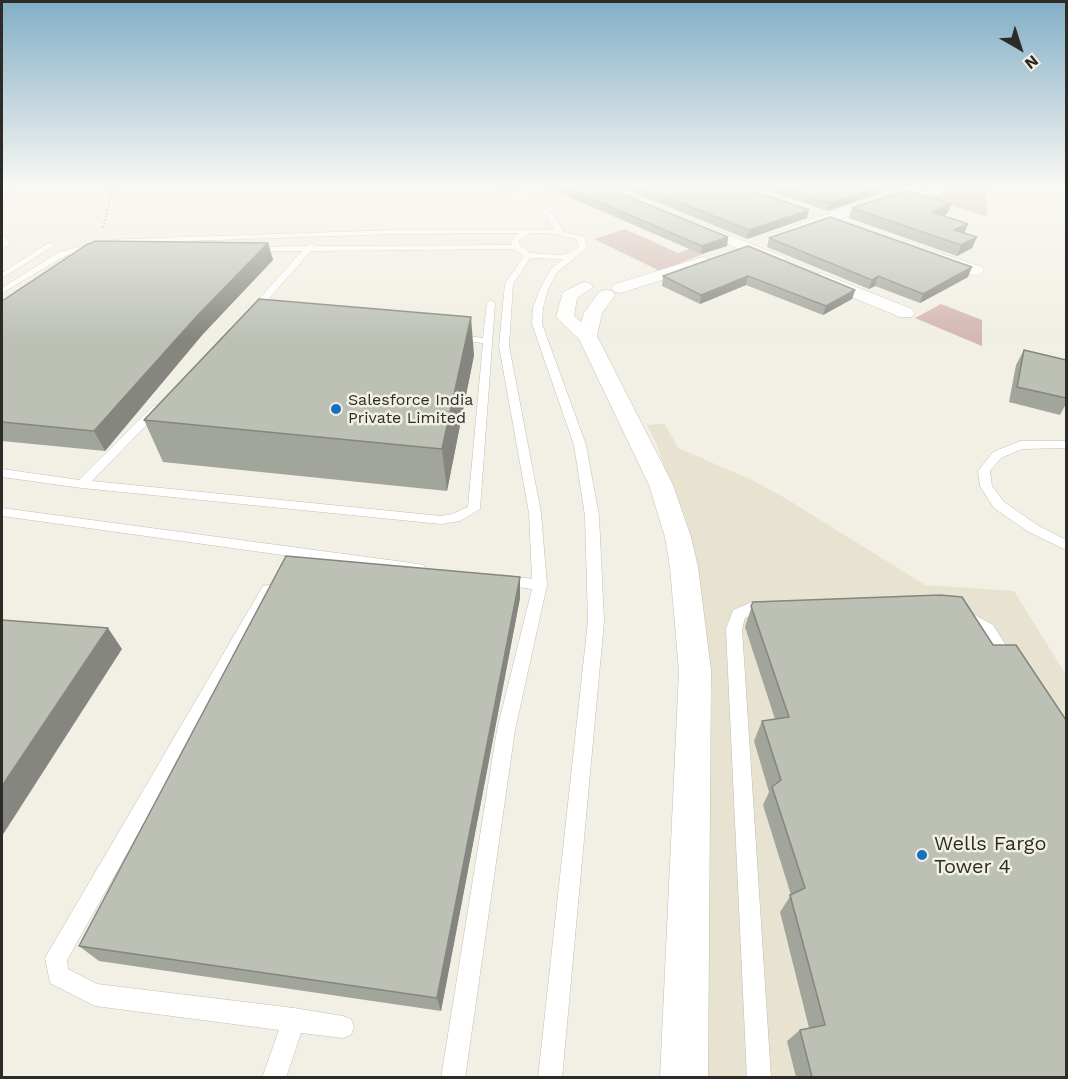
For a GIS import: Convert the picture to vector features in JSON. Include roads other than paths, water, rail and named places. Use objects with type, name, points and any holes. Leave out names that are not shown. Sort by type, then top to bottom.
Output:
[{"type":"street","points":[[727,238],[790,265]]},
{"type":"street","points":[[684,1077],[695,671],[684,567],[678,537],[661,485],[586,336],[567,321],[564,313],[569,296],[721,256],[772,238]]},
{"type":"street","points":[[919,251],[976,271]]},
{"type":"street","points":[[811,273],[906,313]]},
{"type":"street","points":[[586,336],[602,286]]},
{"type":"lane","points":[[2,291],[62,254],[99,244],[221,238]]},
{"type":"lane","points":[[255,322],[244,322],[319,238]]},
{"type":"lane","points":[[516,247],[517,238]]},
{"type":"lane","points":[[550,1077],[596,621],[592,516],[580,445],[537,324],[538,308],[544,289],[554,271],[583,248],[583,243],[578,238]]},
{"type":"lane","points":[[189,250],[201,239]]},
{"type":"lane","points":[[2,276],[51,245]]},
{"type":"lane","points":[[244,249],[516,247],[528,255],[548,258],[572,255]]},
{"type":"lane","points":[[453,1077],[506,730],[540,585],[535,513],[504,346],[503,327],[509,284],[528,255]]},
{"type":"lane","points":[[29,273],[45,275]]},
{"type":"lane","points":[[2,473],[82,484],[441,520],[465,515],[474,509],[491,303]]},
{"type":"lane","points":[[442,336],[488,340]]},
{"type":"lane","points":[[82,484],[163,403]]},
{"type":"lane","points":[[1066,445],[1020,445],[997,455],[984,471],[986,486],[999,505],[1034,529],[1066,545]]},
{"type":"lane","points":[[2,512],[433,571]]},
{"type":"lane","points":[[290,552],[56,958],[58,975],[95,995],[343,1027]]},
{"type":"lane","points":[[492,578],[540,585]]},
{"type":"lane","points":[[759,1077],[734,629],[738,614],[752,608],[786,608]]},
{"type":"lane","points":[[946,608],[966,615],[988,629],[1018,676]]},
{"type":"lane","points":[[274,1077],[294,1019]]},
{"type":"place","name":"Salesforce India Private Limited","points":[[336,409]]},
{"type":"place","name":"Wells Fargo Tower 4","points":[[922,855]]}]
